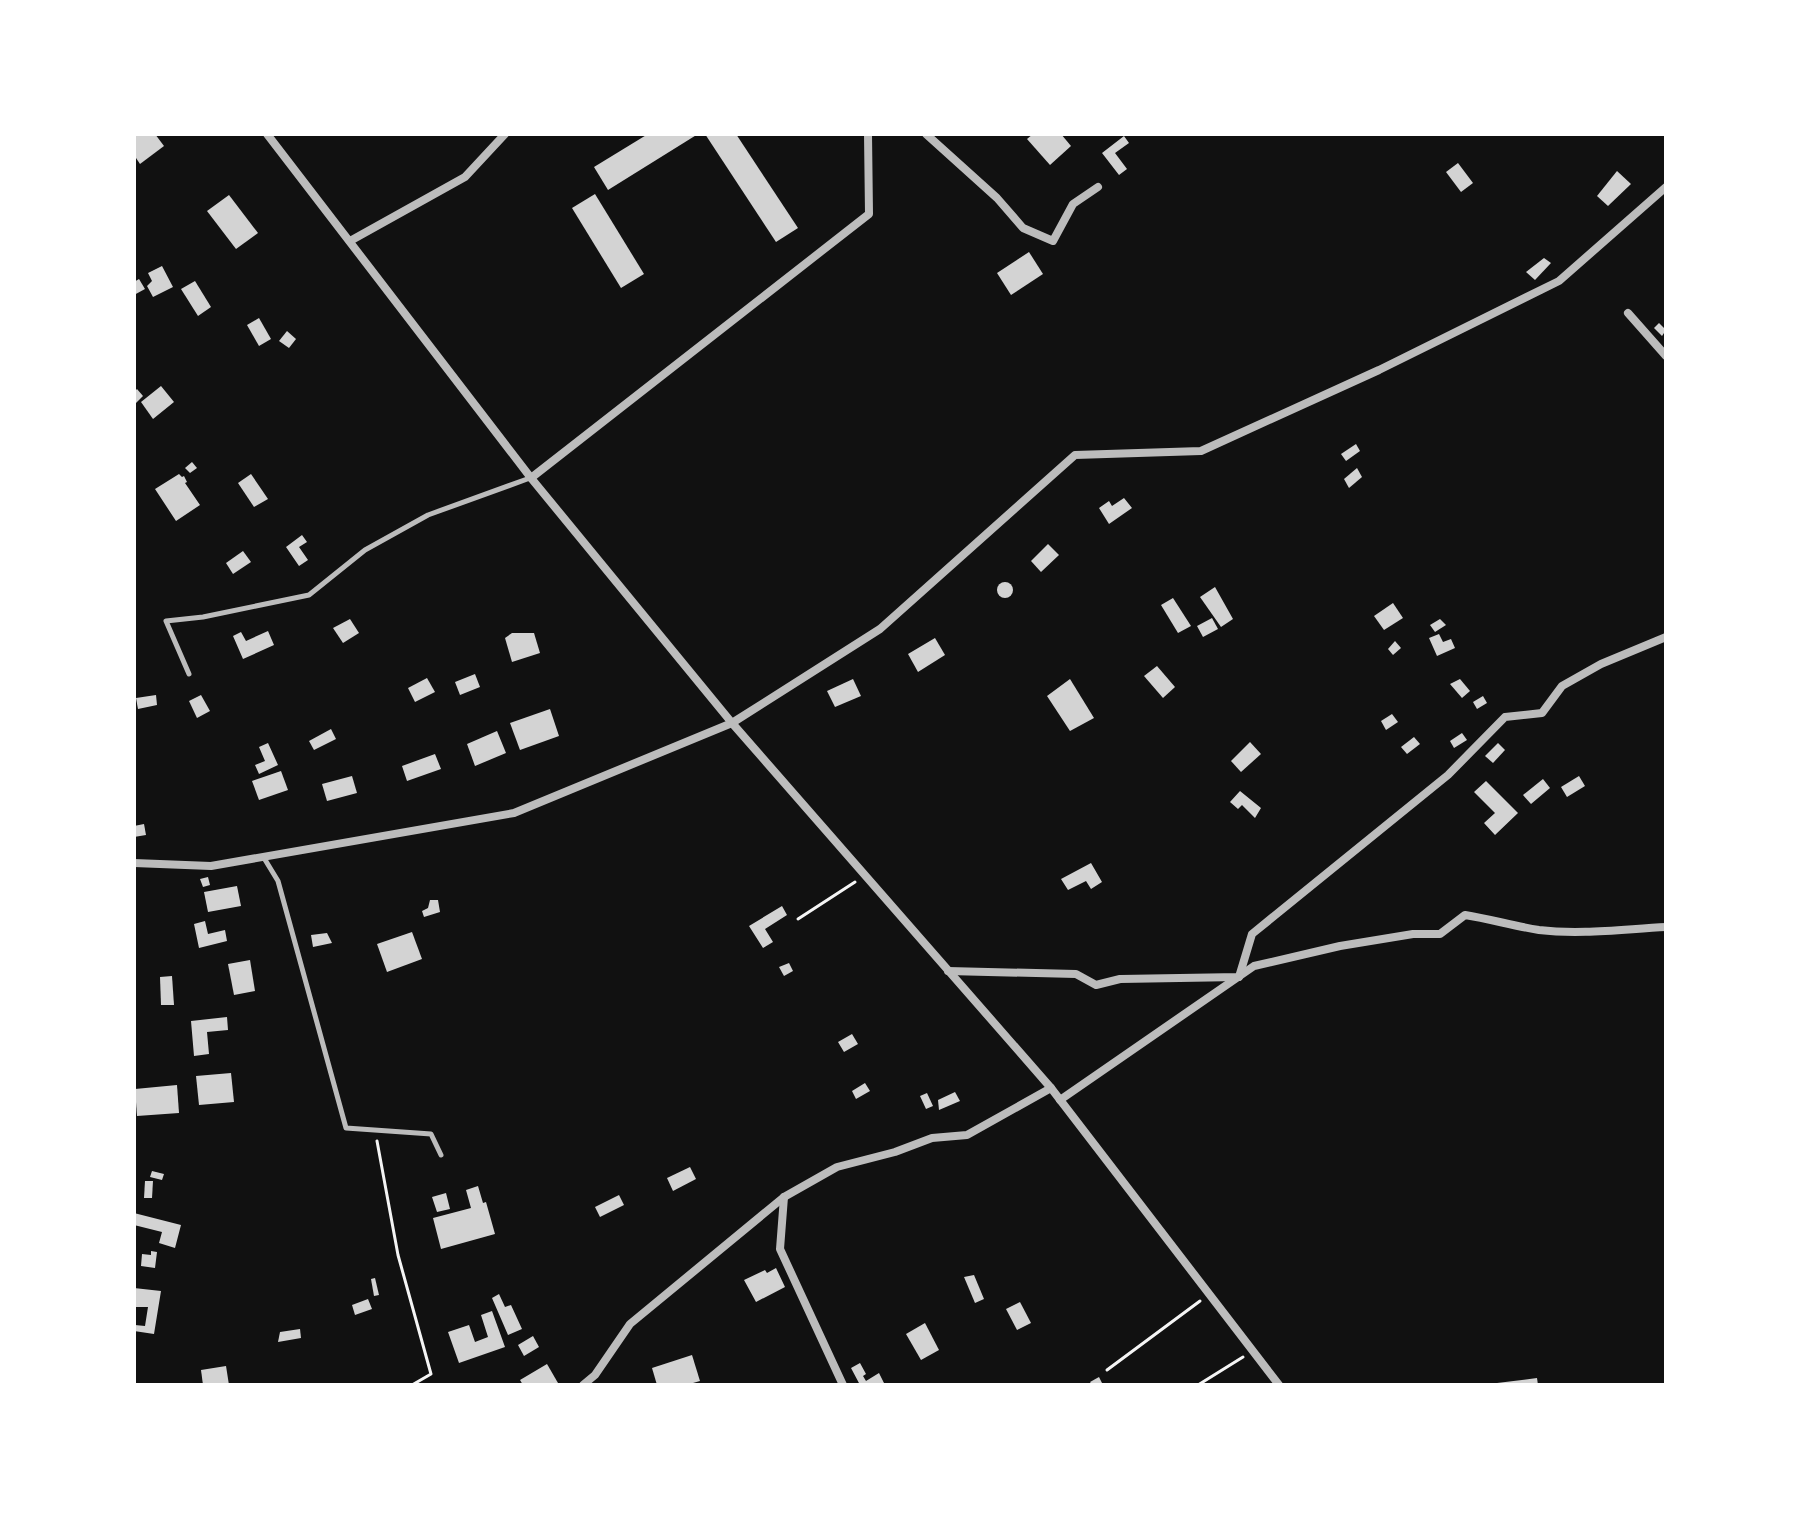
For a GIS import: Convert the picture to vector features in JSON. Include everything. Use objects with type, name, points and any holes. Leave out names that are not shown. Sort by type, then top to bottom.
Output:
[{"type":"street","points":[[267,134],[531,478],[732,723],[1051,1088],[1279,1385]]},
{"type":"street","points":[[350,241],[465,177],[505,134]]},
{"type":"street","points":[[531,478],[869,214],[868,134]]},
{"type":"street","points":[[926,134],[997,198],[1023,228],[1053,241],[1073,204],[1098,187]]},
{"type":"street","points":[[134,863],[211,866],[514,813],[732,723],[880,629],[1075,455],[1201,451],[1379,370],[1559,281],[1666,187]]},
{"type":"street","points":[[1628,313],[1666,356]]},
{"type":"street","points":[[1239,977],[1252,934],[1448,775],[1505,717],[1542,713],[1562,686],[1601,664],[1666,637]]},
{"type":"street","points":[[1060,1100],[1254,966],[1340,946],[1413,934],[1440,934],[1465,915],[1539,930],[1666,927]]},
{"type":"street","points":[[948,971],[1076,974],[1096,985],[1120,979],[1239,977]]},
{"type":"street","points":[[583,1385],[595,1375],[630,1324],[784,1197],[837,1167],[895,1152],[932,1138],[967,1135],[1051,1088]]},
{"type":"street","points":[[784,1197],[780,1249],[843,1385]]},
{"type":"lane","points":[[189,674],[166,621],[203,617],[309,595],[365,550],[428,515],[531,478]]},
{"type":"lane","points":[[264,857],[278,881],[346,1128],[431,1134],[441,1155]]},
{"type":"path","points":[[798,919],[865,875]]},
{"type":"path","points":[[375,1130],[398,1255],[431,1374],[412,1385]]},
{"type":"path","points":[[1107,1370],[1209,1294]]},
{"type":"path","points":[[1198,1385],[1253,1351]]},
{"type":"building","points":[[134,134],[155,134],[164,146],[140,164],[134,155]]},
{"type":"building","points":[[648,134],[698,134],[608,190],[594,167]]},
{"type":"building","points":[[705,134],[736,134],[798,228],[776,242]]},
{"type":"building","points":[[1033,134],[1061,134],[1071,146],[1050,165],[1027,139]]},
{"type":"building","points":[[1124,136],[1129,143],[1115,153],[1127,169],[1119,175],[1102,153]]},
{"type":"building","points":[[1458,163],[1473,183],[1461,192],[1446,172]]},
{"type":"building","points":[[1617,171],[1631,184],[1608,206],[1597,196]]},
{"type":"building","points":[[595,194],[644,274],[621,288],[572,208]]},
{"type":"building","points":[[229,195],[258,233],[236,249],[207,211]]},
{"type":"building","points":[[1029,252],[1043,274],[1011,295],[997,273]]},
{"type":"building","points":[[1544,258],[1551,263],[1535,280],[1526,272]]},
{"type":"building","points":[[162,266],[173,287],[153,297],[147,286],[152,281],[148,273]]},
{"type":"building","points":[[139,279],[145,289],[134,295],[134,282]]},
{"type":"building","points":[[195,281],[211,307],[198,316],[181,289]]},
{"type":"building","points":[[259,318],[271,339],[259,346],[247,325]]},
{"type":"building","points":[[1659,323],[1666,330],[1662,336],[1654,328]]},
{"type":"building","points":[[287,331],[296,339],[289,348],[279,341]]},
{"type":"building","points":[[161,386],[174,402],[153,419],[141,402]]},
{"type":"building","points":[[137,389],[143,396],[134,405],[134,392]]},
{"type":"building","points":[[1356,444],[1360,451],[1346,461],[1341,454]]},
{"type":"building","points":[[192,462],[197,468],[190,473],[185,468]]},
{"type":"building","points":[[1357,468],[1362,477],[1349,488],[1344,479]]},
{"type":"building","points":[[179,474],[184,476],[185,483],[200,505],[176,521],[155,489]]},
{"type":"building","points":[[251,474],[268,499],[254,507],[238,483]]},
{"type":"building","points":[[1124,498],[1132,508],[1109,524],[1099,508],[1109,501],[1112,506]]},
{"type":"building","points":[[302,535],[307,542],[299,547],[308,560],[299,566],[286,547]]},
{"type":"building","points":[[1048,544],[1059,555],[1041,572],[1031,561]]},
{"type":"building","points":[[243,551],[251,562],[233,574],[226,563]]},
{"type":"building","points":[[1002,582],[1008,582],[1013,590],[1011,596],[1002,598],[997,593],[997,587]]},
{"type":"building","points":[[1215,587],[1233,619],[1221,627],[1200,597]]},
{"type":"building","points":[[1173,598],[1191,626],[1178,633],[1161,605]]},
{"type":"building","points":[[1393,603],[1403,618],[1384,630],[1374,616]]},
{"type":"building","points":[[1212,618],[1218,629],[1203,637],[1197,626]]},
{"type":"building","points":[[350,619],[359,633],[343,643],[333,628]]},
{"type":"building","points":[[1440,619],[1446,625],[1435,632],[1430,625]]},
{"type":"building","points":[[268,631],[274,645],[243,659],[233,636],[241,632],[246,641]]},
{"type":"building","points":[[512,633],[534,633],[540,653],[512,662],[505,638]]},
{"type":"building","points":[[1439,634],[1443,642],[1451,639],[1455,648],[1437,656],[1429,638]]},
{"type":"building","points":[[935,638],[945,655],[918,672],[908,654]]},
{"type":"building","points":[[1395,641],[1401,648],[1393,655],[1388,649]]},
{"type":"building","points":[[1157,666],[1175,687],[1163,698],[1144,676]]},
{"type":"building","points":[[475,674],[480,687],[460,695],[455,682]]},
{"type":"building","points":[[427,678],[435,692],[415,702],[408,688]]},
{"type":"building","points":[[853,679],[861,696],[835,707],[827,691]]},
{"type":"building","points":[[1070,679],[1094,718],[1070,731],[1047,696]]},
{"type":"building","points":[[1460,679],[1470,691],[1462,698],[1450,684]]},
{"type":"building","points":[[156,695],[157,705],[138,709],[136,698]]},
{"type":"building","points":[[201,695],[210,711],[197,718],[189,701]]},
{"type":"building","points":[[1483,696],[1487,703],[1477,709],[1473,702]]},
{"type":"building","points":[[550,709],[559,736],[520,750],[510,723]]},
{"type":"building","points":[[1392,714],[1398,722],[1386,730],[1381,721]]},
{"type":"building","points":[[331,729],[336,739],[314,750],[309,741]]},
{"type":"building","points":[[497,731],[506,753],[475,766],[467,744]]},
{"type":"building","points":[[1462,733],[1467,740],[1454,748],[1450,741]]},
{"type":"building","points":[[1414,737],[1420,744],[1407,754],[1401,747]]},
{"type":"building","points":[[1250,742],[1261,754],[1241,772],[1231,761]]},
{"type":"building","points":[[268,743],[278,765],[259,774],[255,765],[265,761],[259,747]]},
{"type":"building","points":[[1498,743],[1505,750],[1493,763],[1485,756]]},
{"type":"building","points":[[435,754],[441,769],[407,781],[402,766]]},
{"type":"building","points":[[281,771],[288,790],[259,800],[252,781]]},
{"type":"building","points":[[352,776],[357,793],[327,801],[322,784]]},
{"type":"building","points":[[1579,776],[1585,786],[1567,797],[1561,787]]},
{"type":"building","points":[[1543,779],[1550,788],[1531,804],[1523,795]]},
{"type":"building","points":[[1486,781],[1518,813],[1495,835],[1484,823],[1495,813],[1474,792]]},
{"type":"building","points":[[1240,791],[1261,808],[1255,818],[1242,805],[1238,809],[1230,802]]},
{"type":"building","points":[[144,824],[146,835],[134,837],[134,826]]},
{"type":"building","points":[[1091,863],[1102,882],[1091,889],[1086,881],[1068,890],[1061,879]]},
{"type":"building","points":[[208,877],[210,885],[203,887],[200,879]]},
{"type":"building","points":[[237,886],[241,906],[208,912],[204,892]]},
{"type":"building","points":[[430,900],[438,900],[440,912],[424,917],[422,911],[428,908]]},
{"type":"building","points":[[782,906],[787,915],[765,929],[773,942],[763,948],[749,926]]},
{"type":"building","points":[[205,921],[208,934],[225,930],[227,941],[199,948],[194,924]]},
{"type":"building","points":[[412,932],[422,959],[387,972],[377,944]]},
{"type":"building","points":[[327,933],[332,943],[313,947],[311,935]]},
{"type":"building","points":[[250,960],[255,991],[234,995],[228,964]]},
{"type":"building","points":[[789,963],[793,971],[784,976],[779,967]]},
{"type":"building","points":[[172,976],[174,1005],[161,1005],[160,977]]},
{"type":"building","points":[[227,1017],[228,1030],[207,1032],[209,1054],[194,1056],[191,1021]]},
{"type":"building","points":[[852,1034],[858,1044],[844,1052],[838,1042]]},
{"type":"building","points":[[231,1073],[234,1102],[199,1105],[196,1076]]},
{"type":"building","points":[[865,1083],[870,1091],[856,1099],[852,1091]]},
{"type":"building","points":[[177,1085],[179,1113],[137,1116],[135,1089]]},
{"type":"building","points":[[955,1092],[960,1101],[939,1110],[938,1100]]},
{"type":"building","points":[[927,1093],[933,1106],[926,1109],[920,1096]]},
{"type":"building","points":[[690,1167],[696,1179],[673,1191],[667,1178]]},
{"type":"building","points":[[152,1171],[164,1174],[162,1180],[150,1177]]},
{"type":"building","points":[[145,1181],[153,1181],[152,1198],[144,1198]]},
{"type":"building","points":[[478,1186],[495,1234],[441,1249],[433,1218],[471,1208],[466,1190]]},
{"type":"building","points":[[446,1193],[450,1209],[437,1212],[432,1197]]},
{"type":"building","points":[[619,1195],[624,1205],[600,1217],[595,1207]]},
{"type":"building","points":[[134,1213],[181,1225],[175,1248],[159,1243],[162,1232],[134,1225]]},
{"type":"building","points":[[151,1251],[157,1252],[155,1268],[141,1266],[142,1254],[151,1255]]},
{"type":"building","points":[[776,1268],[785,1287],[756,1302],[744,1280]]},
{"type":"building","points":[[974,1275],[984,1299],[975,1303],[964,1277]]},
{"type":"building","points":[[375,1278],[379,1295],[374,1296],[371,1279]]},
{"type":"building","points":[[134,1288],[161,1291],[154,1334],[134,1331],[135,1325],[145,1326],[148,1307],[134,1307]]},
{"type":"building","points":[[499,1294],[505,1307],[511,1305],[522,1329],[508,1335],[492,1298]]},
{"type":"building","points":[[368,1299],[372,1309],[355,1315],[352,1305]]},
{"type":"building","points":[[1020,1302],[1031,1323],[1017,1330],[1006,1309]]},
{"type":"building","points":[[492,1311],[505,1347],[459,1363],[448,1332],[469,1325],[475,1342],[488,1337],[481,1315]]},
{"type":"building","points":[[925,1323],[939,1350],[921,1360],[906,1334]]},
{"type":"building","points":[[300,1329],[301,1338],[278,1342],[280,1332]]},
{"type":"building","points":[[533,1336],[539,1347],[524,1356],[518,1345]]},
{"type":"building","points":[[692,1355],[700,1381],[686,1385],[657,1385],[652,1368]]},
{"type":"building","points":[[860,1363],[866,1381],[879,1373],[884,1383],[860,1385],[851,1368]]},
{"type":"building","points":[[547,1364],[558,1383],[523,1385],[520,1380]]},
{"type":"building","points":[[226,1366],[229,1385],[203,1385],[201,1370]]},
{"type":"building","points":[[1099,1377],[1103,1385],[1092,1385],[1090,1382]]},
{"type":"building","points":[[1537,1378],[1538,1385],[1497,1385],[1497,1383]]}]
